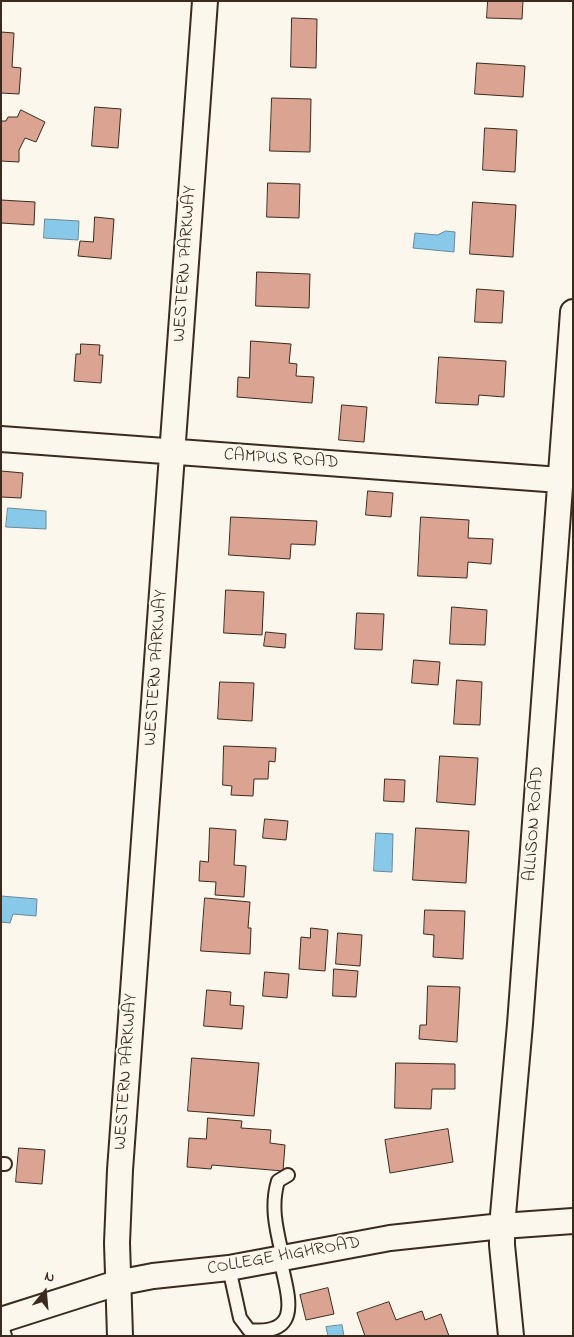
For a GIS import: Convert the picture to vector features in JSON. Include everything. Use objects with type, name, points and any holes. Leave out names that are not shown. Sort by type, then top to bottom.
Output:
[{"type":"street","name":"WESTERN PARKWAY","points":[[120,1336],[117,1283],[120,1170],[205,1]]},
{"type":"street","name":"ALLISON ROAD","points":[[511,1336],[502,1226],[520,1024],[573,312]]},
{"type":"street","name":"CAMPUS ROAD","points":[[1,439],[560,480]]},
{"type":"street","name":"COLLEGE HIGHROAD","points":[[1,1321],[117,1283],[153,1276],[229,1268],[390,1238],[502,1226],[573,1221]]},
{"type":"lane","points":[[229,1268],[240,1318],[249,1330],[264,1332],[279,1328],[287,1318],[288,1308],[275,1221],[275,1193],[278,1181],[288,1175]]},
{"type":"lane","points":[[1,1321],[5,1336]]},
{"type":"water","points":[[45,219],[79,221],[78,240],[44,238]]},
{"type":"water","points":[[446,231],[455,232],[454,252],[413,248],[415,233],[437,235]]},
{"type":"water","points":[[8,508],[46,511],[46,529],[6,527]]},
{"type":"water","points":[[376,833],[393,834],[392,872],[374,871]]},
{"type":"water","points":[[1,896],[37,899],[36,916],[13,914],[10,923],[1,922]]},
{"type":"water","points":[[342,1325],[344,1336],[328,1336],[326,1327]]},
{"type":"building","points":[[488,1],[523,1],[522,19],[487,18]]},
{"type":"building","points":[[292,18],[317,19],[316,68],[291,67]]},
{"type":"building","points":[[1,32],[14,33],[12,67],[21,68],[19,94],[1,93]]},
{"type":"building","points":[[477,63],[525,66],[523,97],[475,94]]},
{"type":"building","points":[[272,98],[311,99],[310,152],[270,151]]},
{"type":"building","points":[[95,107],[121,109],[118,148],[92,146]]},
{"type":"building","points":[[21,110],[45,122],[36,142],[25,138],[19,150],[19,162],[1,161],[1,121],[6,121],[8,117],[17,117]]},
{"type":"building","points":[[485,128],[517,130],[515,172],[483,170]]},
{"type":"building","points":[[268,183],[300,184],[299,218],[267,217]]},
{"type":"building","points":[[1,200],[35,202],[34,225],[1,223]]},
{"type":"building","points":[[473,202],[516,205],[513,257],[470,254]]},
{"type":"building","points":[[95,217],[114,219],[111,259],[78,256],[80,241],[93,242]]},
{"type":"building","points":[[257,272],[310,274],[309,308],[256,306]]},
{"type":"building","points":[[477,289],[504,291],[502,323],[475,322]]},
{"type":"building","points":[[251,341],[291,344],[289,363],[297,364],[296,376],[314,377],[312,403],[237,397],[238,377],[249,378]]},
{"type":"building","points":[[81,344],[100,345],[99,355],[103,355],[101,383],[74,381],[76,354],[80,354]]},
{"type":"building","points":[[439,357],[506,361],[504,397],[479,395],[478,405],[436,403]]},
{"type":"building","points":[[342,405],[367,407],[364,442],[339,440]]},
{"type":"building","points":[[1,471],[23,473],[21,498],[1,497]]},
{"type":"building","points":[[368,491],[393,493],[391,517],[366,515]]},
{"type":"building","points":[[231,517],[317,521],[315,545],[291,544],[290,559],[229,555]]},
{"type":"building","points":[[421,517],[469,520],[468,538],[493,539],[491,564],[468,562],[467,578],[418,576]]},
{"type":"building","points":[[226,590],[264,592],[262,635],[224,633]]},
{"type":"building","points":[[452,607],[487,610],[485,645],[450,644]]},
{"type":"building","points":[[357,613],[384,614],[382,650],[355,649]]},
{"type":"building","points":[[266,632],[286,634],[285,648],[264,646]]},
{"type":"building","points":[[414,660],[440,662],[438,685],[412,683]]},
{"type":"building","points":[[457,680],[482,682],[480,725],[454,724]]},
{"type":"building","points":[[220,682],[254,683],[252,721],[218,719]]},
{"type":"building","points":[[224,746],[276,748],[275,762],[269,761],[268,779],[254,779],[253,796],[231,795],[232,786],[223,785]]},
{"type":"building","points":[[440,756],[478,758],[475,805],[437,802]]},
{"type":"building","points":[[385,779],[405,780],[404,802],[384,801]]},
{"type":"building","points":[[265,819],[288,821],[286,840],[263,838]]},
{"type":"building","points":[[210,828],[236,830],[234,865],[246,866],[244,897],[215,895],[216,882],[199,881],[200,861],[208,862]]},
{"type":"building","points":[[416,828],[469,831],[466,883],[413,880]]},
{"type":"building","points":[[205,898],[250,902],[248,928],[251,928],[250,954],[201,951]]},
{"type":"building","points":[[425,910],[465,911],[463,959],[433,957],[434,935],[424,934]]},
{"type":"building","points":[[311,928],[328,930],[325,971],[299,969],[301,937],[310,938]]},
{"type":"building","points":[[338,933],[362,935],[360,966],[336,964]]},
{"type":"building","points":[[334,969],[358,971],[356,997],[333,996]]},
{"type":"building","points":[[265,972],[289,974],[287,998],[263,996]]},
{"type":"building","points":[[428,986],[460,987],[457,1042],[419,1039],[420,1025],[426,1025]]},
{"type":"building","points":[[207,990],[231,992],[230,1005],[244,1006],[242,1029],[204,1026]]},
{"type":"building","points":[[192,1058],[259,1063],[254,1116],[188,1111]]},
{"type":"building","points":[[396,1063],[455,1064],[455,1089],[432,1089],[431,1109],[395,1108]]},
{"type":"building","points":[[208,1118],[242,1121],[241,1128],[271,1130],[270,1143],[285,1145],[283,1171],[212,1165],[211,1169],[187,1167],[189,1138],[206,1139]]},
{"type":"building","points":[[448,1129],[453,1162],[390,1173],[385,1140]]},
{"type":"building","points":[[19,1148],[45,1150],[42,1184],[16,1182]]},
{"type":"building","points":[[328,1288],[334,1314],[306,1320],[300,1295]]},
{"type":"building","points":[[389,1302],[396,1320],[422,1311],[425,1320],[441,1314],[449,1336],[365,1336],[357,1313]]}]
